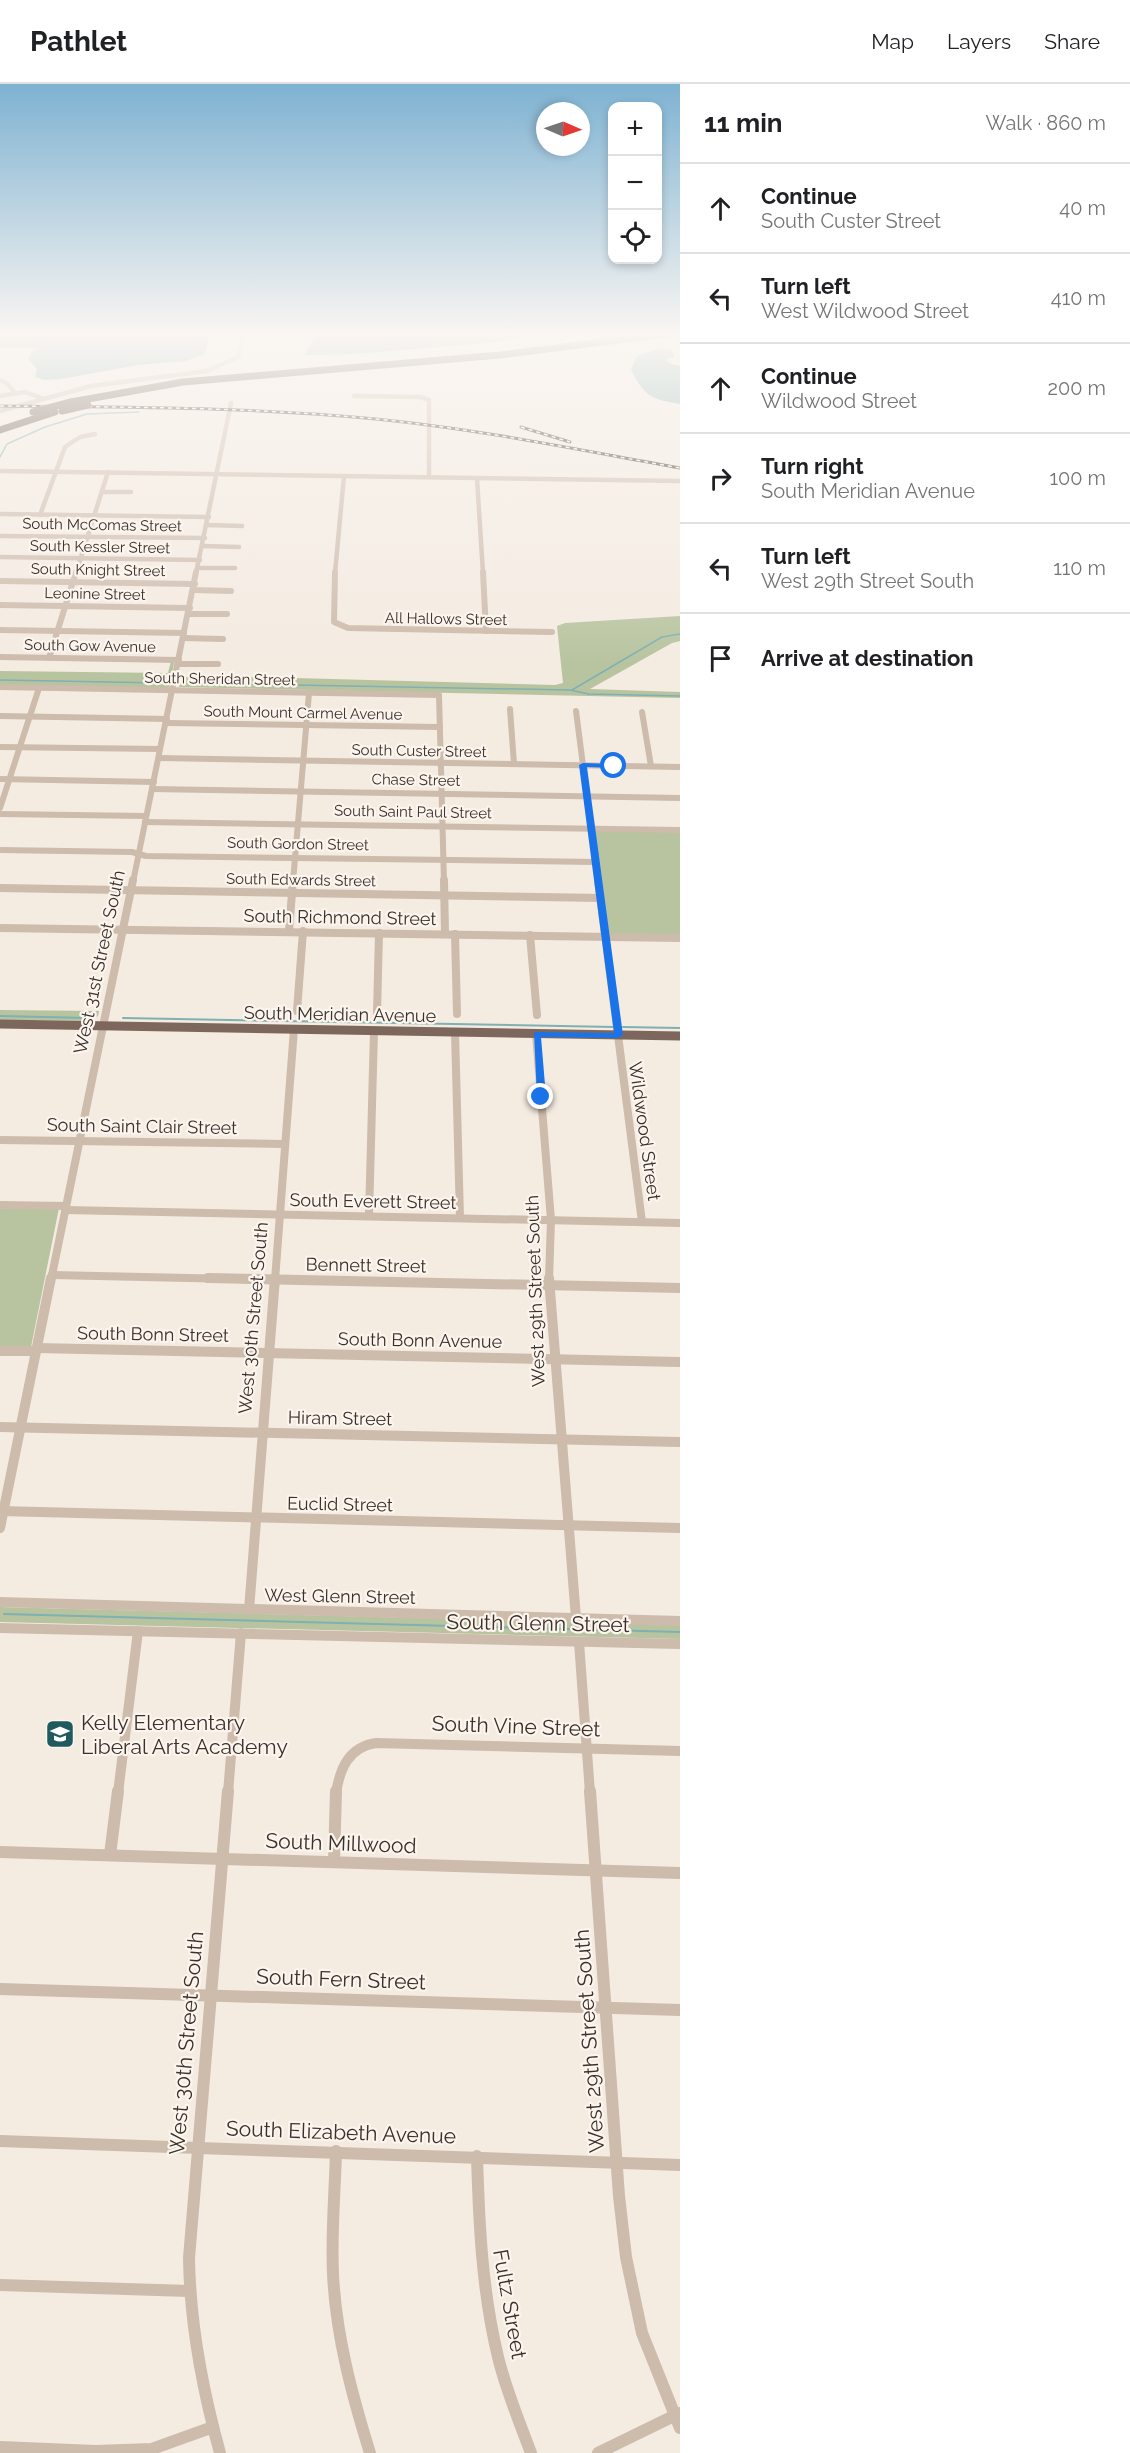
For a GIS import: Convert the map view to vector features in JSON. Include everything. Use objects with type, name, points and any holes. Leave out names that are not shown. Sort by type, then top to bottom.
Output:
[{"type":"main road","name":"South Meridian Avenue","points":[[0,1024],[680,1036]]},
{"type":"street","points":[[40,515],[62,452],[68,444]]},
{"type":"street","name":"West 31st Street South","points":[[0,1527],[224,444]]},
{"type":"street","points":[[429,444],[429,477]]},
{"type":"street","points":[[1,472],[680,481]]},
{"type":"street","points":[[49,658],[108,472]]},
{"type":"street","name":"All Hallows Street","points":[[344,476],[334,622],[341,626],[365,629],[552,632]]},
{"type":"street","points":[[477,478],[486,631]]},
{"type":"street","points":[[102,492],[131,492]]},
{"type":"street","points":[[0,514],[209,517]]},
{"type":"street","points":[[207,525],[242,526]]},
{"type":"street","name":"South McComas Street","points":[[0,536],[204,538]]},
{"type":"street","points":[[203,546],[239,547]]},
{"type":"street","name":"South Kessler Street","points":[[0,557],[200,560]]},
{"type":"street","points":[[198,568],[235,568]]},
{"type":"street","name":"South Knight Street","points":[[0,581],[194,587],[231,591]]},
{"type":"street","name":"Leonine Street","points":[[0,605],[227,614]]},
{"type":"street","points":[[0,630],[223,639]]},
{"type":"street","name":"South Gow Avenue","points":[[0,657],[218,664]]},
{"type":"street","name":"South Sheridan Street","points":[[0,687],[440,695],[440,727]]},
{"type":"street","points":[[0,808],[39,688]]},
{"type":"street","points":[[289,931],[309,693]]},
{"type":"street","points":[[510,709],[514,764]]},
{"type":"street","name":"Wildwood Street","points":[[576,711],[642,1222]]},
{"type":"street","points":[[642,712],[651,766]]},
{"type":"street","name":"South Mount Carmel Avenue","points":[[0,716],[306,726],[440,727]]},
{"type":"street","points":[[440,727],[446,934]]},
{"type":"street","points":[[0,747],[160,749]]},
{"type":"street","name":"South Custer Street","points":[[159,758],[680,766]]},
{"type":"street","name":"Chase Street","points":[[0,779],[300,792],[680,798]]},
{"type":"street","name":"South Saint Paul Street","points":[[0,814],[298,824],[680,830]]},
{"type":"street","name":"South Gordon Street","points":[[0,850],[132,852],[139,855],[596,862]]},
{"type":"street","name":"South Edwards Street","points":[[0,888],[601,898]]},
{"type":"street","name":"South Richmond Street","points":[[0,928],[680,938]]},
{"type":"street","points":[[297,1011],[303,931]]},
{"type":"street","points":[[377,1013],[379,933]]},
{"type":"street","points":[[455,934],[457,1014]]},
{"type":"street","points":[[530,935],[537,1015]]},
{"type":"street","name":"West 30th Street South","points":[[249,1610],[294,1029]]},
{"type":"street","points":[[369,1216],[374,1031]]},
{"type":"street","points":[[455,1032],[460,1218]]},
{"type":"street","name":"West 29th Street South","points":[[537,1034],[551,1220],[550,1286],[576,1618]]},
{"type":"street","name":"South Saint Clair Street","points":[[0,1140],[285,1143]]},
{"type":"street","name":"South Everett Street","points":[[0,1205],[280,1214],[680,1222]]},
{"type":"street","name":"Bennett Street","points":[[52,1275],[680,1288]]},
{"type":"street","name":"South Bonn Street","points":[[0,1351],[268,1353]]},
{"type":"street","name":"South Bonn Avenue","points":[[268,1353],[680,1362]]},
{"type":"street","name":"Hiram Street","points":[[0,1427],[680,1442]]},
{"type":"street","name":"Euclid Street","points":[[2,1511],[680,1528]]},
{"type":"street","name":"West Glenn Street","points":[[0,1602],[680,1621]]},
{"type":"street","name":"South Glenn Street","points":[[0,1628],[680,1644]]},
{"type":"street","points":[[110,1855],[138,1631]]},
{"type":"street","name":"West 30th Street South","points":[[220,2453],[195,2351],[189,2291],[189,2249],[241,1633]]},
{"type":"street","name":"West 29th Street South","points":[[579,1642],[617,2163],[626,2257],[642,2333],[678,2419]]},
{"type":"street","name":"South Vine Street","points":[[334,1862],[338,1776],[346,1759],[362,1746],[385,1742],[680,1751]]},
{"type":"street","name":"South Millwood","points":[[0,1852],[680,1873]]},
{"type":"street","name":"South Fern Street","points":[[0,1989],[680,2010]]},
{"type":"street","name":"South Elizabeth Avenue","points":[[0,2141],[336,2151],[680,2165]]},
{"type":"street","points":[[336,2151],[333,2254],[336,2304],[347,2374],[370,2453]]},
{"type":"street","name":"Fultz Street","points":[[477,2156],[480,2248],[488,2311],[506,2385],[531,2453]]},
{"type":"street","points":[[0,2285],[189,2291]]},
{"type":"street","points":[[598,2453],[678,2419]]},
{"type":"street","points":[[0,2447],[136,2451],[173,2443],[213,2427]]},
{"type":"green space","points":[[680,616],[680,641],[672,643],[590,689],[680,692],[680,698],[179,687],[181,677],[555,685],[563,683],[557,626],[565,623]]},
{"type":"green space","points":[[171,661],[174,663],[170,686],[167,688],[0,686],[0,671],[168,673]]},
{"type":"green space","points":[[592,829],[680,830],[680,938],[606,937]]},
{"type":"green space","points":[[0,1010],[99,1011],[98,1016],[88,1021],[0,1020]]},
{"type":"green space","points":[[0,1207],[59,1208],[31,1347],[0,1346]]},
{"type":"green space","points":[[0,1607],[680,1625],[680,1639],[0,1622]]},
{"type":"waterway","points":[[0,457],[8,444]]},
{"type":"waterway","points":[[572,690],[662,637],[680,634]]},
{"type":"waterway","points":[[0,680],[164,683]]},
{"type":"waterway","points":[[187,683],[570,690],[589,694],[680,696]]},
{"type":"waterway","points":[[0,1016],[88,1018]]},
{"type":"waterway","points":[[123,1018],[614,1027]]},
{"type":"waterway","points":[[623,1027],[680,1028]]},
{"type":"waterway","points":[[4,1614],[680,1632]]},
{"type":"railway","points":[[546,444],[680,468]]},
{"type":"place","name":"Kelly Elementary Liberal Arts Academy","points":[[60,1734]]},
{"type":"route","points":[[541,1097],[537,1034],[618,1035],[619,1028],[583,765],[614,766]]}]
